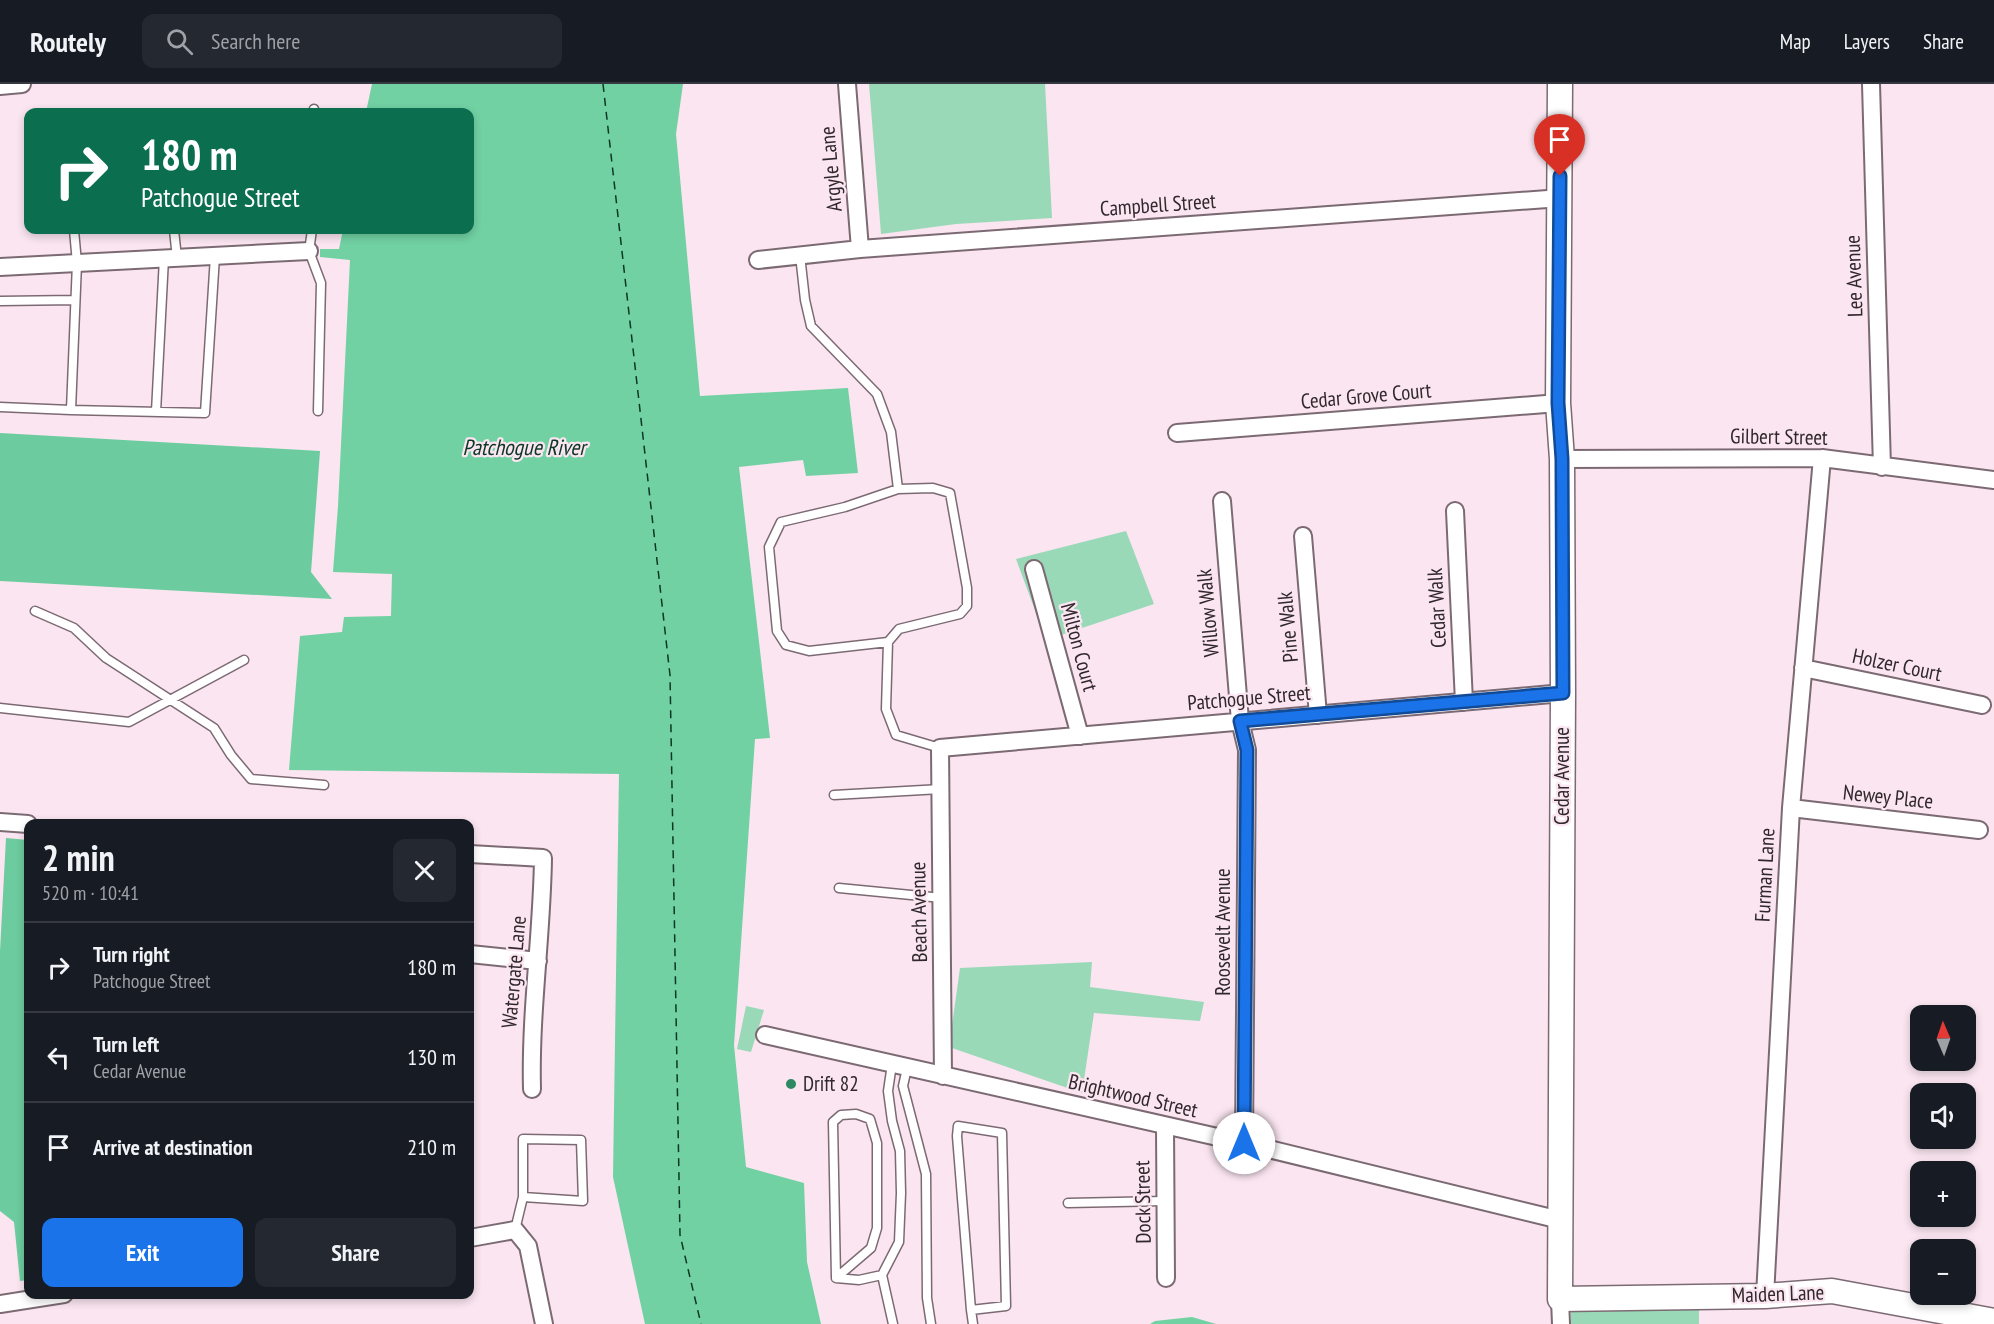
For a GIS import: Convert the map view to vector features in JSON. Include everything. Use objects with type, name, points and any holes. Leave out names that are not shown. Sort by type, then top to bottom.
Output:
[{"type":"street","points":[[0,87],[22,84]]},
{"type":"street","name":"Argyle Lane","points":[[847,84],[860,249]]},
{"type":"street","name":"Cedar Avenue","points":[[1560,84],[1558,403],[1562,459],[1563,693],[1561,1324]]},
{"type":"street","name":"Lee Avenue","points":[[1871,84],[1882,467]]},
{"type":"street","name":"Campbell Street","points":[[758,260],[860,249],[1561,198]]},
{"type":"street","points":[[0,267],[309,251]]},
{"type":"street","name":"Cedar Grove Court","points":[[1176,433],[1558,403]]},
{"type":"street","name":"Gilbert Street","points":[[1562,459],[1822,458],[1994,480]]},
{"type":"street","name":"Furman Lane","points":[[1765,1296],[1791,808],[1822,458]]},
{"type":"street","name":"Willow Walk","points":[[1222,501],[1240,721]]},
{"type":"street","name":"Cedar Walk","points":[[1455,511],[1464,702]]},
{"type":"street","name":"Pine Walk","points":[[1303,536],[1318,715]]},
{"type":"street","name":"Milton Court","points":[[1034,569],[1080,736]]},
{"type":"street","name":"Holzer Court","points":[[1803,669],[1982,705]]},
{"type":"street","name":"Patchogue Street","points":[[940,748],[1563,693]]},
{"type":"street","name":"Roosevelt Avenue","points":[[1240,721],[1247,750],[1244,1143]]},
{"type":"street","name":"Beach Avenue","points":[[940,748],[943,1076]]},
{"type":"street","name":"Newey Place","points":[[1791,808],[1979,830]]},
{"type":"street","points":[[0,822],[24,824]]},
{"type":"street","name":"Watergate Lane","points":[[474,854],[543,858],[531,1042],[532,1089]]},
{"type":"street","points":[[474,954],[538,961]]},
{"type":"street","name":"Brightwood Street","points":[[765,1035],[1244,1143],[1560,1220]]},
{"type":"street","name":"Dock Street","points":[[1165,1127],[1166,1278]]},
{"type":"street","points":[[474,1237],[515,1230],[528,1246],[544,1324]]},
{"type":"street","name":"Maiden Lane","points":[[1560,1299],[1765,1296],[1832,1291],[1994,1321]]},
{"type":"street","points":[[0,1304],[32,1299]]},
{"type":"lane","points":[[71,410],[75,234]]},
{"type":"lane","points":[[156,412],[173,234]]},
{"type":"lane","points":[[311,234],[309,251],[321,283],[318,411]]},
{"type":"lane","points":[[800,255],[805,300],[811,326],[877,394],[891,432],[898,489]]},
{"type":"lane","points":[[0,407],[205,413],[215,256]]},
{"type":"lane","points":[[0,301],[75,300]]},
{"type":"lane","points":[[888,642],[809,651],[786,645],[777,631],[769,547],[781,522],[845,507],[898,489],[933,488],[950,493],[967,588],[967,606],[960,614],[899,629],[888,642],[886,709],[896,735],[940,748]]},
{"type":"lane","points":[[35,611],[74,628],[106,658],[214,728],[231,755],[251,779],[324,785]]},
{"type":"lane","points":[[0,708],[129,722],[243,660]]},
{"type":"lane","points":[[834,795],[940,789]]},
{"type":"lane","points":[[839,888],[942,898]]},
{"type":"lane","points":[[893,1324],[882,1275],[899,1242],[900,1151],[892,1121],[888,1090],[900,1066]]},
{"type":"lane","points":[[900,1066],[926,1174],[927,1298],[931,1324]]},
{"type":"lane","points":[[856,1114],[870,1119],[877,1143],[878,1228],[872,1248],[836,1278],[833,1122],[841,1115],[856,1114]]},
{"type":"lane","points":[[971,1310],[1006,1306],[1002,1133],[958,1126],[957,1136],[971,1310],[973,1324]]},
{"type":"lane","points":[[515,1230],[523,1197],[523,1139],[581,1140],[583,1201],[523,1197]]},
{"type":"lane","points":[[1068,1203],[1166,1201]]},
{"type":"lane","points":[[836,1278],[859,1280],[882,1275]]},
{"type":"shaded area","points":[[869,84],[1045,84],[1052,218],[956,224],[881,234]]},
{"type":"shaded area","points":[[0,433],[320,451],[311,572],[332,599],[0,581]]},
{"type":"shaded area","points":[[1126,531],[1154,604],[1046,640],[1016,559]]},
{"type":"shaded area","points":[[6,838],[24,840],[24,1280],[20,1281],[14,1222],[0,1211],[0,951]]},
{"type":"shaded area","points":[[1092,962],[1090,987],[1204,1002],[1200,1021],[1094,1013],[1082,1093],[949,1047],[960,968]]},
{"type":"shaded area","points":[[746,1006],[764,1010],[751,1052],[737,1049]]},
{"type":"shaded area","points":[[1699,1309],[1699,1324],[1571,1324],[1571,1312]]},
{"type":"water","name":"Patchogue River","points":[[372,84],[683,84],[676,134],[700,396],[848,388],[858,473],[806,476],[803,460],[739,467],[770,738],[755,739],[734,1045],[746,1167],[804,1183],[807,1262],[821,1324],[645,1324],[613,1177],[619,774],[289,770],[300,636],[342,632],[344,617],[391,616],[392,574],[333,572],[350,260],[320,257],[320,249],[339,249],[342,234],[474,234],[474,108],[367,108]]},
{"type":"water","points":[[1192,1317],[1216,1324],[1150,1324],[1155,1321]]},
{"type":"ferry route","points":[[603,84],[670,675],[680,1235],[701,1324]]},
{"type":"place","name":"Drift 82","points":[[791,1084]]},
{"type":"route","points":[[1244,1143],[1247,750],[1240,721],[1563,693],[1562,459],[1558,403],[1560,176]]}]
